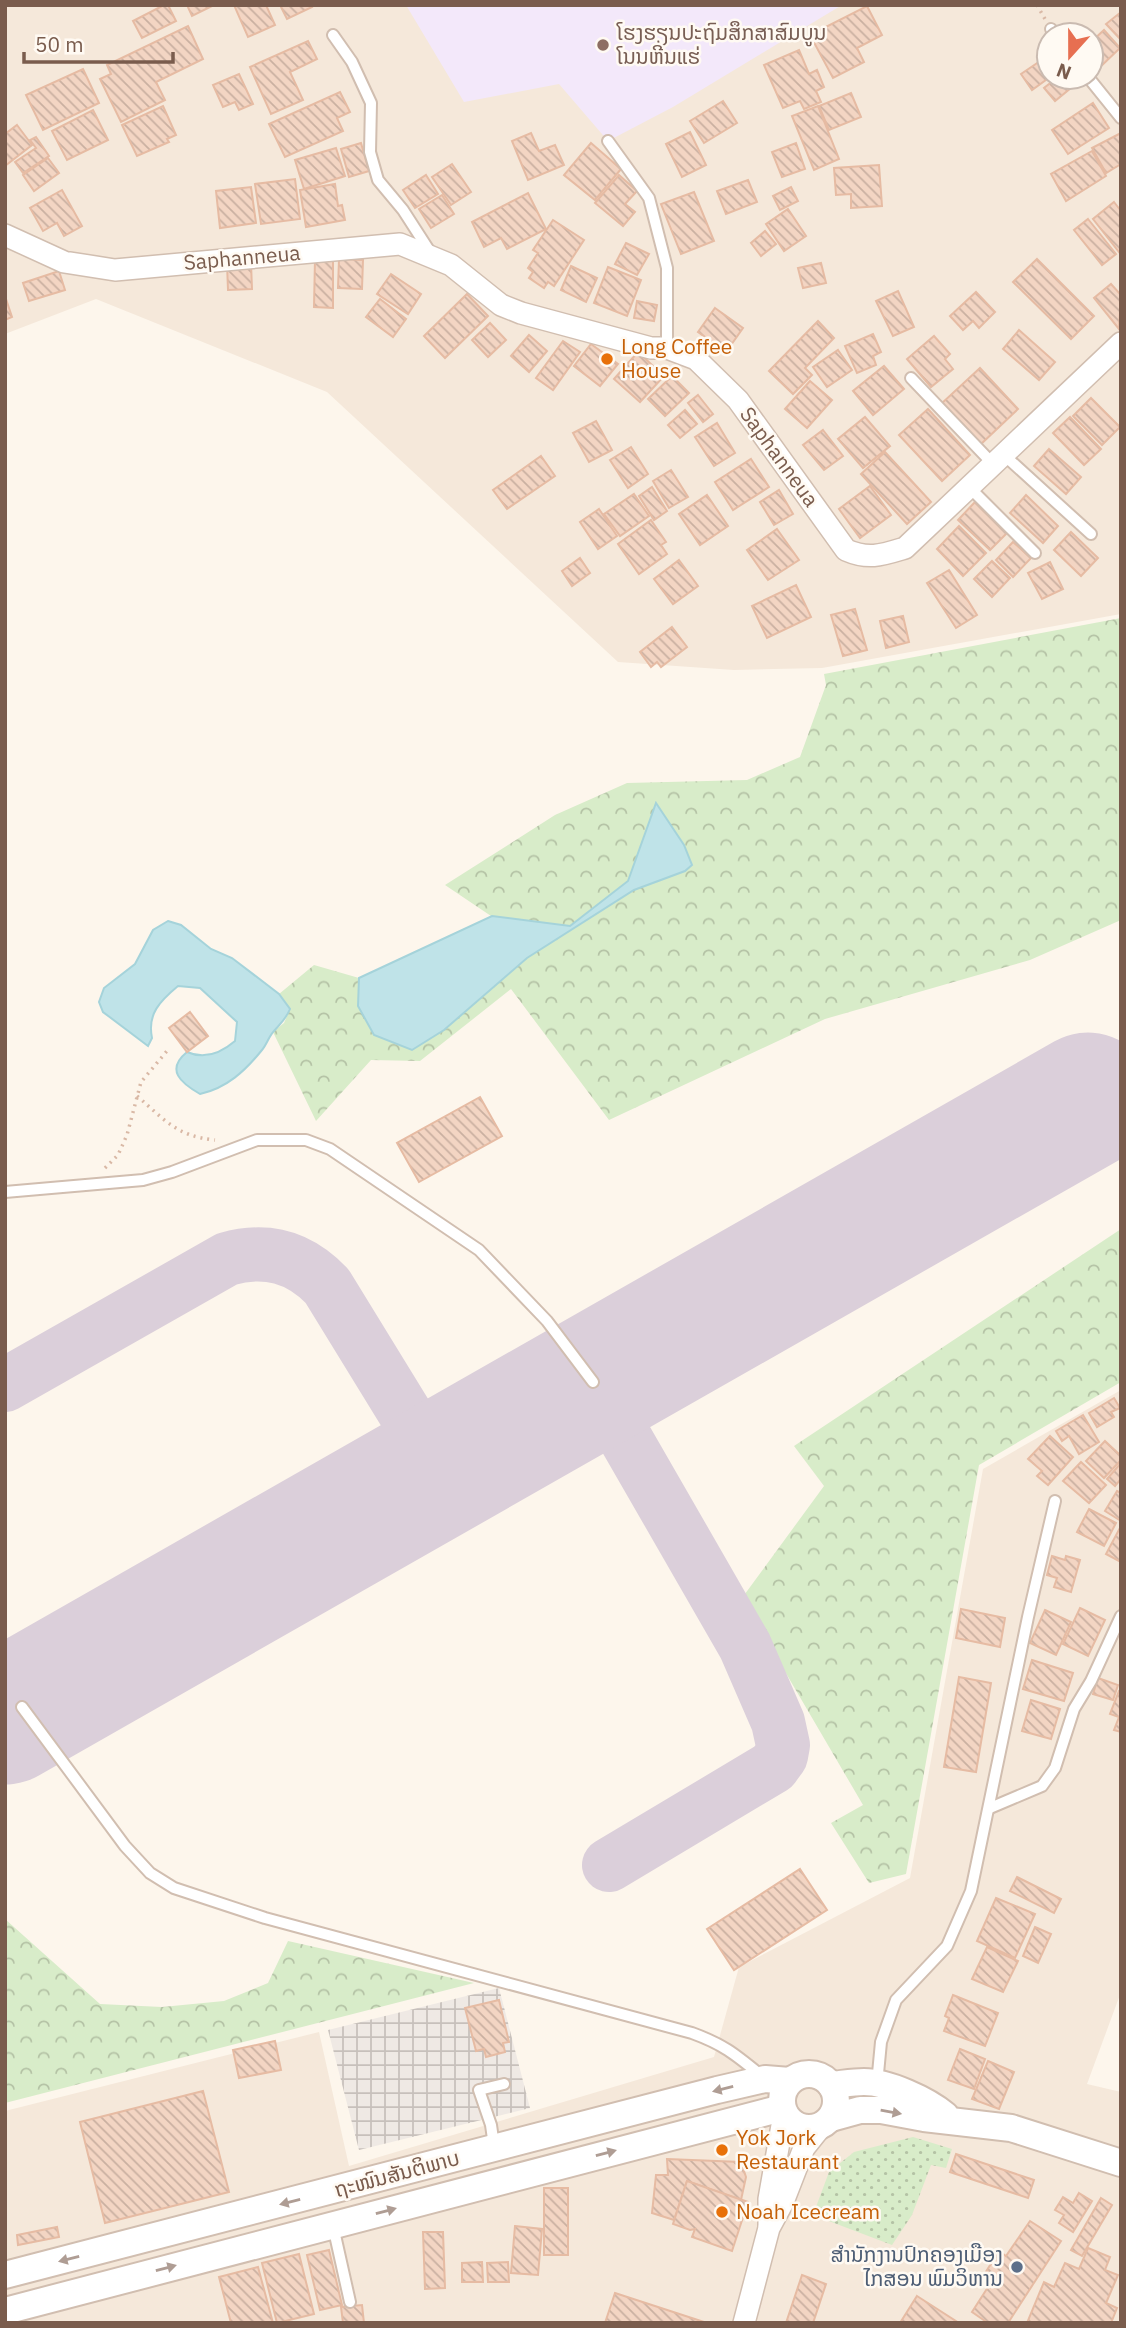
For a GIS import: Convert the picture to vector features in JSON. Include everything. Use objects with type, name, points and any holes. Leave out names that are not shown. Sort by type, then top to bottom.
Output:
[{"type":"street","name":"Saphanneua","points":[[5,235],[64,262],[115,270],[400,244],[451,265],[511,309],[651,348],[667,348],[696,359],[738,400],[846,551],[861,557],[905,548],[1121,343]]},
{"type":"street","points":[[769,2228],[769,2199],[785,2089],[778,2080],[807,2074],[816,2075],[831,2085],[866,2082],[877,2084],[932,2104],[952,2120]]},
{"type":"street","name":"ຖະໜົນສັນຕິພາບ","points":[[5,2275],[495,2149],[778,2080]]},
{"type":"street","points":[[744,2323],[769,2228],[783,2202],[804,2148],[827,2120],[836,2101],[831,2085]]},
{"type":"street","points":[[783,2111],[799,2126],[816,2127],[827,2120],[860,2110],[881,2110],[1012,2128],[1121,2163]]},
{"type":"street","name":"ຖະໜົນສັນຕິພາບ","points":[[5,2311],[783,2111]]},
{"type":"lane","points":[[333,35],[352,62],[370,103],[370,152],[378,180],[403,210],[433,257]]},
{"type":"lane","points":[[1099,91],[1121,118]]},
{"type":"lane","points":[[608,141],[649,198],[667,268],[667,348]]},
{"type":"lane","points":[[911,378],[998,459],[1091,534]]},
{"type":"lane","points":[[969,487],[1035,553]]},
{"type":"lane","points":[[5,1192],[142,1180],[257,1140],[306,1140],[330,1149],[480,1250],[547,1321],[593,1382]]},
{"type":"lane","points":[[877,2084],[881,2042],[896,2000],[947,1946],[971,1891],[1055,1501]]},
{"type":"lane","points":[[990,1808],[1042,1786],[1055,1768],[1074,1709],[1091,1681],[1121,1616]]},
{"type":"lane","points":[[22,1707],[125,1846],[150,1873],[174,1888],[265,1918],[692,2033],[718,2042],[778,2080]]},
{"type":"lane","points":[[495,2149],[491,2125],[479,2090],[504,2084]]},
{"type":"lane","points":[[333,2225],[349,2302]]},
{"type":"path","points":[[103,1170],[118,1155],[127,1135],[141,1082],[167,1051]]},
{"type":"path","points":[[137,1096],[178,1132],[197,1138],[248,1143]]},
{"type":"shaded area","points":[[5,5],[1121,5],[1121,614],[822,668],[734,670],[618,662],[327,392],[96,299],[5,334]]},
{"type":"shaded area","name":"ໂຮງຮຽນປະຖົມສຶກສາສົມບູນ ໂນນຫີນແຮ່","points":[[406,5],[842,5],[673,107],[608,141],[559,84],[464,102]]},
{"type":"shaded area","points":[[1121,1390],[1121,1992],[1087,2084],[1121,2092],[1121,2323],[5,2323],[5,2111],[319,2032],[349,2166],[714,2057],[739,1967],[910,1878],[983,1469]]},
{"type":"shaded area","points":[[499,1988],[530,2108],[359,2150],[328,2030]]},
{"type":"green space","points":[[1121,618],[1121,920],[1030,960],[825,1019],[609,1120],[511,989],[420,1061],[371,1060],[316,1121],[273,1032],[284,1023],[290,1009],[279,994],[314,965],[359,978],[491,916],[445,885],[555,815],[627,783],[747,780],[800,757],[826,685],[824,674]]},
{"type":"green space","points":[[1121,1229],[1121,1382],[979,1465],[906,1874],[869,1883],[831,1823],[863,1805],[742,1598],[824,1486],[794,1446]]},
{"type":"green space","points":[[5,1919],[100,2004],[162,2007],[224,2001],[268,1983],[288,1941],[474,1983],[5,2103]]},
{"type":"green space","points":[[913,2137],[952,2149],[946,2168],[931,2165],[912,2215],[892,2245],[813,2215],[829,2172],[854,2152]]},
{"type":"water","points":[[656,803],[684,845],[692,865],[685,871],[634,890],[527,958],[444,1030],[412,1050],[374,1035],[358,1006],[359,978],[492,916],[570,926],[628,881]]},
{"type":"water","points":[[168,921],[181,925],[211,949],[232,958],[279,994],[290,1009],[262,1050],[242,1072],[219,1088],[200,1094],[178,1076],[176,1070],[180,1059],[187,1052],[206,1055],[230,1045],[235,1041],[237,1022],[200,988],[178,986],[166,997],[153,1015],[152,1038],[148,1046],[103,1012],[99,1002],[104,988],[135,964],[153,930]]},
{"type":"building","points":[[168,5],[176,21],[142,38],[133,21]]},
{"type":"building","points":[[187,5],[214,5],[192,16]]},
{"type":"building","points":[[234,5],[266,5],[275,25],[248,37]]},
{"type":"building","points":[[280,5],[311,5],[312,7],[287,19]]},
{"type":"building","points":[[867,6],[882,35],[857,48],[864,62],[833,78],[810,35]]},
{"type":"building","points":[[1121,12],[1121,40],[1106,24]]},
{"type":"building","points":[[188,26],[203,59],[156,82],[165,100],[121,122],[100,79],[111,74],[107,65]]},
{"type":"building","points":[[1105,31],[1120,48],[1105,62]]},
{"type":"building","points":[[308,41],[317,59],[290,72],[303,100],[271,114],[250,67]]},
{"type":"building","points":[[799,50],[809,74],[817,70],[824,87],[816,91],[821,102],[804,109],[800,101],[783,108],[764,65]]},
{"type":"building","points":[[1035,64],[1035,88],[1032,90],[1021,74]]},
{"type":"building","points":[[83,69],[99,103],[43,130],[26,95]]},
{"type":"building","points":[[239,74],[253,104],[239,110],[235,102],[223,107],[213,85]]},
{"type":"building","points":[[1047,91],[1067,91],[1055,101]]},
{"type":"building","points":[[340,92],[350,112],[337,118],[343,131],[285,157],[269,124]]},
{"type":"building","points":[[851,93],[861,117],[829,130],[819,106]]},
{"type":"building","points":[[723,101],[737,123],[704,143],[690,121]]},
{"type":"building","points":[[1093,103],[1109,128],[1068,154],[1052,130]]},
{"type":"building","points":[[163,106],[176,135],[167,139],[169,142],[137,156],[122,125]]},
{"type":"building","points":[[818,106],[839,159],[814,170],[792,116]]},
{"type":"building","points":[[93,110],[108,140],[67,160],[52,131]]},
{"type":"building","points":[[17,125],[32,145],[5,166],[5,134]]},
{"type":"building","points":[[690,132],[706,165],[682,177],[666,144]]},
{"type":"building","points":[[531,133],[539,151],[555,145],[564,165],[528,180],[512,141]]},
{"type":"building","points":[[1121,133],[1121,164],[1106,173],[1092,148]]},
{"type":"building","points":[[36,137],[49,156],[23,173],[15,162],[36,148],[30,140]]},
{"type":"building","points":[[361,143],[369,171],[349,177],[341,149]]},
{"type":"building","points":[[591,143],[621,169],[595,200],[564,175]]},
{"type":"building","points":[[796,143],[805,169],[782,177],[772,152]]},
{"type":"building","points":[[336,148],[345,176],[304,189],[295,160]]},
{"type":"building","points":[[1092,151],[1106,176],[1066,201],[1051,174]]},
{"type":"building","points":[[48,158],[59,173],[34,191],[23,175]]},
{"type":"building","points":[[452,164],[471,192],[451,205],[432,177]]},
{"type":"building","points":[[879,165],[882,206],[851,208],[851,194],[836,195],[834,168]]},
{"type":"building","points":[[426,175],[438,194],[415,208],[403,190]]},
{"type":"building","points":[[619,175],[637,191],[625,204],[635,212],[623,226],[595,203]]},
{"type":"building","points":[[295,179],[300,219],[261,224],[255,184]]},
{"type":"building","points":[[748,180],[757,202],[726,214],[717,191]]},
{"type":"building","points":[[335,184],[338,206],[342,205],[345,220],[306,227],[300,190]]},
{"type":"building","points":[[251,187],[256,223],[220,228],[216,191]]},
{"type":"building","points":[[791,187],[798,201],[780,210],[773,196]]},
{"type":"building","points":[[62,190],[82,226],[64,236],[57,223],[43,231],[30,208]]},
{"type":"building","points":[[694,192],[714,241],[681,254],[661,204]]},
{"type":"building","points":[[528,193],[546,229],[507,249],[501,238],[484,247],[472,222]]},
{"type":"building","points":[[442,195],[454,214],[431,228],[419,209]]},
{"type":"building","points":[[1114,202],[1121,211],[1119,252],[1093,219]]},
{"type":"building","points":[[788,209],[806,236],[784,251],[766,224]]},
{"type":"building","points":[[1088,219],[1116,254],[1102,265],[1074,230]]},
{"type":"building","points":[[553,220],[584,240],[554,286],[548,282],[544,288],[529,278],[533,272],[528,268],[538,253],[533,250]]},
{"type":"building","points":[[765,231],[776,244],[761,256],[751,243]]},
{"type":"building","points":[[626,243],[649,254],[637,275],[615,264]]},
{"type":"building","points":[[315,259],[333,260],[333,308],[314,307]]},
{"type":"building","points":[[339,259],[363,260],[362,289],[338,288]]},
{"type":"building","points":[[1037,259],[1094,316],[1071,339],[1013,282]]},
{"type":"building","points":[[251,263],[252,289],[228,290],[227,264]]},
{"type":"building","points":[[821,263],[826,283],[803,288],[798,268]]},
{"type":"building","points":[[571,266],[597,278],[586,302],[561,290]]},
{"type":"building","points":[[608,267],[641,280],[627,316],[594,303]]},
{"type":"building","points":[[59,271],[65,290],[29,301],[23,283]]},
{"type":"building","points":[[391,274],[421,294],[408,314],[377,294]]},
{"type":"building","points":[[1111,284],[1121,295],[1119,329],[1094,298]]},
{"type":"building","points":[[898,291],[914,327],[893,336],[876,301]]},
{"type":"building","points":[[976,292],[995,312],[979,328],[973,321],[963,330],[950,316]]},
{"type":"building","points":[[467,294],[488,316],[445,358],[424,336]]},
{"type":"building","points":[[5,296],[12,317],[5,320]]},
{"type":"building","points":[[380,299],[406,319],[393,337],[366,317]]},
{"type":"building","points":[[637,301],[657,305],[654,321],[634,318]]},
{"type":"building","points":[[715,308],[743,328],[726,352],[698,332]]},
{"type":"building","points":[[818,321],[834,338],[805,368],[812,375],[793,394],[769,371]]},
{"type":"building","points":[[490,323],[506,340],[488,357],[472,340]]},
{"type":"building","points":[[1019,330],[1055,362],[1039,380],[1003,349]]},
{"type":"building","points":[[873,334],[881,352],[873,356],[876,365],[857,373],[845,346]]},
{"type":"building","points":[[529,335],[547,351],[529,372],[511,356]]},
{"type":"building","points":[[934,336],[950,354],[945,359],[953,369],[931,387],[907,359]]},
{"type":"building","points":[[563,341],[580,352],[553,390],[536,378]]},
{"type":"building","points":[[591,344],[618,364],[600,386],[574,366]]},
{"type":"building","points":[[838,350],[852,370],[827,387],[813,367]]},
{"type":"building","points":[[638,352],[664,376],[640,402],[614,379]]},
{"type":"building","points":[[884,366],[904,389],[873,415],[853,391]]},
{"type":"building","points":[[980,368],[1018,409],[980,445],[941,404]]},
{"type":"building","points":[[672,376],[689,393],[665,416],[648,399]]},
{"type":"building","points":[[810,381],[832,400],[807,428],[785,409]]},
{"type":"building","points":[[698,395],[713,414],[703,422],[688,403]]},
{"type":"building","points":[[1091,398],[1120,427],[1102,445],[1073,416]]},
{"type":"building","points":[[928,409],[970,455],[942,481],[899,435]]},
{"type":"building","points":[[685,410],[697,424],[680,438],[668,425]]},
{"type":"building","points":[[865,417],[890,446],[863,468],[838,439]]},
{"type":"building","points":[[1070,417],[1101,449],[1084,465],[1053,433]]},
{"type":"building","points":[[596,421],[612,450],[589,462],[573,433]]},
{"type":"building","points":[[717,423],[735,453],[714,466],[695,437]]},
{"type":"building","points":[[823,430],[843,456],[824,470],[803,445]]},
{"type":"building","points":[[631,447],[648,474],[628,488],[610,460]]},
{"type":"building","points":[[1049,449],[1081,477],[1066,494],[1034,466]]},
{"type":"building","points":[[885,452],[931,502],[907,524],[861,474]]},
{"type":"building","points":[[541,456],[555,476],[507,509],[493,490]]},
{"type":"building","points":[[751,459],[769,487],[733,510],[715,482]]},
{"type":"building","points":[[671,470],[688,497],[669,508],[653,481]]},
{"type":"building","points":[[870,486],[891,515],[860,538],[839,509]]},
{"type":"building","points":[[652,487],[667,511],[654,520],[639,496]]},
{"type":"building","points":[[779,490],[793,514],[774,525],[760,502]]},
{"type":"building","points":[[634,494],[649,516],[620,536],[604,514]]},
{"type":"building","points":[[707,495],[728,526],[700,545],[679,514]]},
{"type":"building","points":[[1026,495],[1058,526],[1043,543],[1010,513]]},
{"type":"building","points":[[975,502],[1007,533],[990,550],[958,520]]},
{"type":"building","points":[[599,509],[617,536],[598,549],[580,522]]},
{"type":"building","points":[[651,520],[666,542],[661,545],[667,554],[639,574],[618,544]]},
{"type":"building","points":[[959,526],[986,553],[963,576],[937,549]]},
{"type":"building","points":[[777,529],[799,560],[768,580],[747,550]]},
{"type":"building","points":[[1071,532],[1098,558],[1081,576],[1054,550]]},
{"type":"building","points":[[1013,542],[1031,558],[1013,577],[996,560]]},
{"type":"building","points":[[580,558],[590,573],[572,586],[562,571]]},
{"type":"building","points":[[679,560],[698,586],[673,604],[654,579]]},
{"type":"building","points":[[992,561],[1010,578],[992,597],[974,579]]},
{"type":"building","points":[[1050,562],[1063,589],[1042,599],[1028,573]]},
{"type":"building","points":[[949,570],[977,615],[956,628],[927,583]]},
{"type":"building","points":[[796,585],[811,617],[767,638],[752,606]]},
{"type":"building","points":[[855,609],[867,650],[843,656],[831,615]]},
{"type":"building","points":[[903,616],[909,642],[886,648],[880,621]]},
{"type":"building","points":[[672,627],[687,647],[661,667],[657,662],[651,667],[640,652]]},
{"type":"building","points":[[190,1012],[208,1036],[187,1052],[169,1028]]},
{"type":"building","points":[[480,1097],[502,1136],[419,1182],[397,1143]]},
{"type":"building","points":[[1114,1398],[1120,1408],[1111,1412],[1114,1417],[1097,1427],[1089,1413]]},
{"type":"building","points":[[1083,1415],[1099,1442],[1079,1454],[1069,1436],[1062,1441],[1056,1431]]},
{"type":"building","points":[[1050,1436],[1073,1457],[1048,1485],[1037,1476],[1042,1471],[1028,1459]]},
{"type":"building","points":[[1105,1441],[1121,1456],[1121,1460],[1104,1478],[1086,1461]]},
{"type":"building","points":[[1081,1462],[1106,1485],[1089,1503],[1063,1481]]},
{"type":"building","points":[[1121,1463],[1121,1479],[1115,1486],[1107,1479]]},
{"type":"building","points":[[1117,1491],[1121,1493],[1121,1521],[1105,1511]]},
{"type":"building","points":[[1089,1509],[1116,1523],[1104,1546],[1077,1532]]},
{"type":"building","points":[[1121,1526],[1121,1562],[1106,1554]]},
{"type":"building","points":[[1052,1556],[1065,1560],[1066,1556],[1080,1560],[1071,1592],[1054,1587],[1057,1578],[1047,1575]]},
{"type":"building","points":[[1080,1608],[1105,1620],[1088,1656],[1063,1644]]},
{"type":"building","points":[[961,1609],[1005,1618],[1000,1647],[956,1638]]},
{"type":"building","points":[[1045,1610],[1071,1622],[1056,1655],[1030,1643]]},
{"type":"building","points":[[1032,1660],[1073,1673],[1064,1701],[1023,1689]]},
{"type":"building","points":[[959,1677],[991,1683],[976,1772],[944,1767]]},
{"type":"building","points":[[1098,1678],[1118,1685],[1113,1700],[1093,1694]]},
{"type":"building","points":[[1119,1691],[1121,1732],[1114,1730],[1119,1717],[1110,1714]]},
{"type":"building","points":[[1031,1700],[1060,1709],[1051,1739],[1022,1731]]},
{"type":"building","points":[[800,1869],[827,1910],[734,1970],[707,1929]]},
{"type":"building","points":[[1017,1877],[1061,1899],[1054,1913],[1010,1891]]},
{"type":"building","points":[[996,1898],[1035,1914],[1015,1958],[977,1941]]},
{"type":"building","points":[[1035,1927],[1051,1934],[1038,1963],[1023,1956]]},
{"type":"building","points":[[987,1947],[1018,1961],[1003,1992],[972,1979]]},
{"type":"building","points":[[953,1995],[998,2013],[985,2046],[944,2031],[949,2018],[945,2016]]},
{"type":"building","points":[[499,2000],[509,2042],[503,2043],[505,2052],[486,2057],[484,2049],[476,2051],[465,2008]]},
{"type":"building","points":[[275,2041],[281,2070],[239,2078],[233,2050]]},
{"type":"building","points":[[960,2049],[985,2059],[974,2089],[948,2080]]},
{"type":"building","points":[[988,2061],[1014,2072],[999,2109],[972,2099]]},
{"type":"building","points":[[203,2091],[229,2192],[105,2223],[80,2122]]},
{"type":"building","points":[[956,2154],[1034,2180],[1028,2198],[950,2172]]},
{"type":"building","points":[[667,2159],[741,2162],[746,2177],[741,2200],[687,2181],[674,2220],[652,2213],[656,2175],[668,2175]]},
{"type":"building","points":[[687,2181],[748,2202],[732,2251],[692,2237],[695,2229],[673,2224]]},
{"type":"building","points":[[544,2188],[568,2188],[568,2255],[544,2255]]},
{"type":"building","points":[[1079,2193],[1092,2201],[1073,2232],[1059,2223],[1064,2215],[1055,2210],[1063,2197],[1073,2203]]},
{"type":"building","points":[[1101,2198],[1112,2205],[1082,2256],[1071,2250]]},
{"type":"building","name":"ສຳນັກງານປົກຄອງເມືອງ ໄກສອນ ພົມວິຫານ","points":[[1030,2221],[1061,2241],[1008,2323],[988,2323],[972,2312],[990,2284],[982,2278],[999,2251],[1006,2256]]},
{"type":"building","points":[[515,2226],[542,2229],[538,2275],[511,2273]]},
{"type":"building","points":[[57,2227],[59,2237],[18,2245],[17,2235]]},
{"type":"building","points":[[423,2232],[443,2232],[445,2288],[425,2289]]},
{"type":"building","points":[[1088,2248],[1110,2257],[1105,2270],[1118,2275],[1106,2303],[1117,2308],[1111,2323],[1027,2323],[1044,2282],[1054,2287],[1065,2263],[1079,2269]]},
{"type":"building","points":[[329,2250],[342,2305],[320,2310],[307,2255]]},
{"type":"building","points":[[299,2254],[314,2314],[277,2323],[262,2263]]},
{"type":"building","points":[[482,2262],[483,2282],[462,2282],[462,2263]]},
{"type":"building","points":[[508,2262],[509,2282],[488,2282],[487,2263]]},
{"type":"building","points":[[258,2267],[273,2323],[231,2323],[219,2277]]},
{"type":"building","points":[[802,2275],[826,2284],[813,2323],[786,2323]]},
{"type":"building","points":[[615,2293],[704,2322],[605,2323]]},
{"type":"building","name":"ສຳນັກງານປົກຄອງເມືອງ ໄກສອນ ພົມວິຫານ","points":[[917,2296],[959,2323],[900,2323]]},
{"type":"building","points":[[362,2305],[364,2323],[343,2323],[341,2307]]},
{"type":"taxiway","points":[[5,1385],[227,1259],[255,1254],[268,1255],[305,1268],[327,1286],[440,1470]]},
{"type":"taxiway","points":[[593,1382],[745,1646],[778,1722],[783,1745],[781,1756],[773,1767],[609,1865]]},
{"type":"runway","points":[[5,1717],[1088,1100]]},
{"type":"place","name":"ໂຮງຮຽນປະຖົມສຶກສາສົມບູນ ໂນນຫີນແຮ່","points":[[603,45]]},
{"type":"place","name":"Long Coffee House","points":[[607,359]]},
{"type":"place","name":"Yok Jork Restaurant","points":[[722,2150]]},
{"type":"place","name":"Noah Icecream","points":[[722,2212]]},
{"type":"place","name":"ສຳນັກງານປົກຄອງເມືອງ ໄກສອນ ພົມວິຫານ","points":[[1017,2267]]}]
